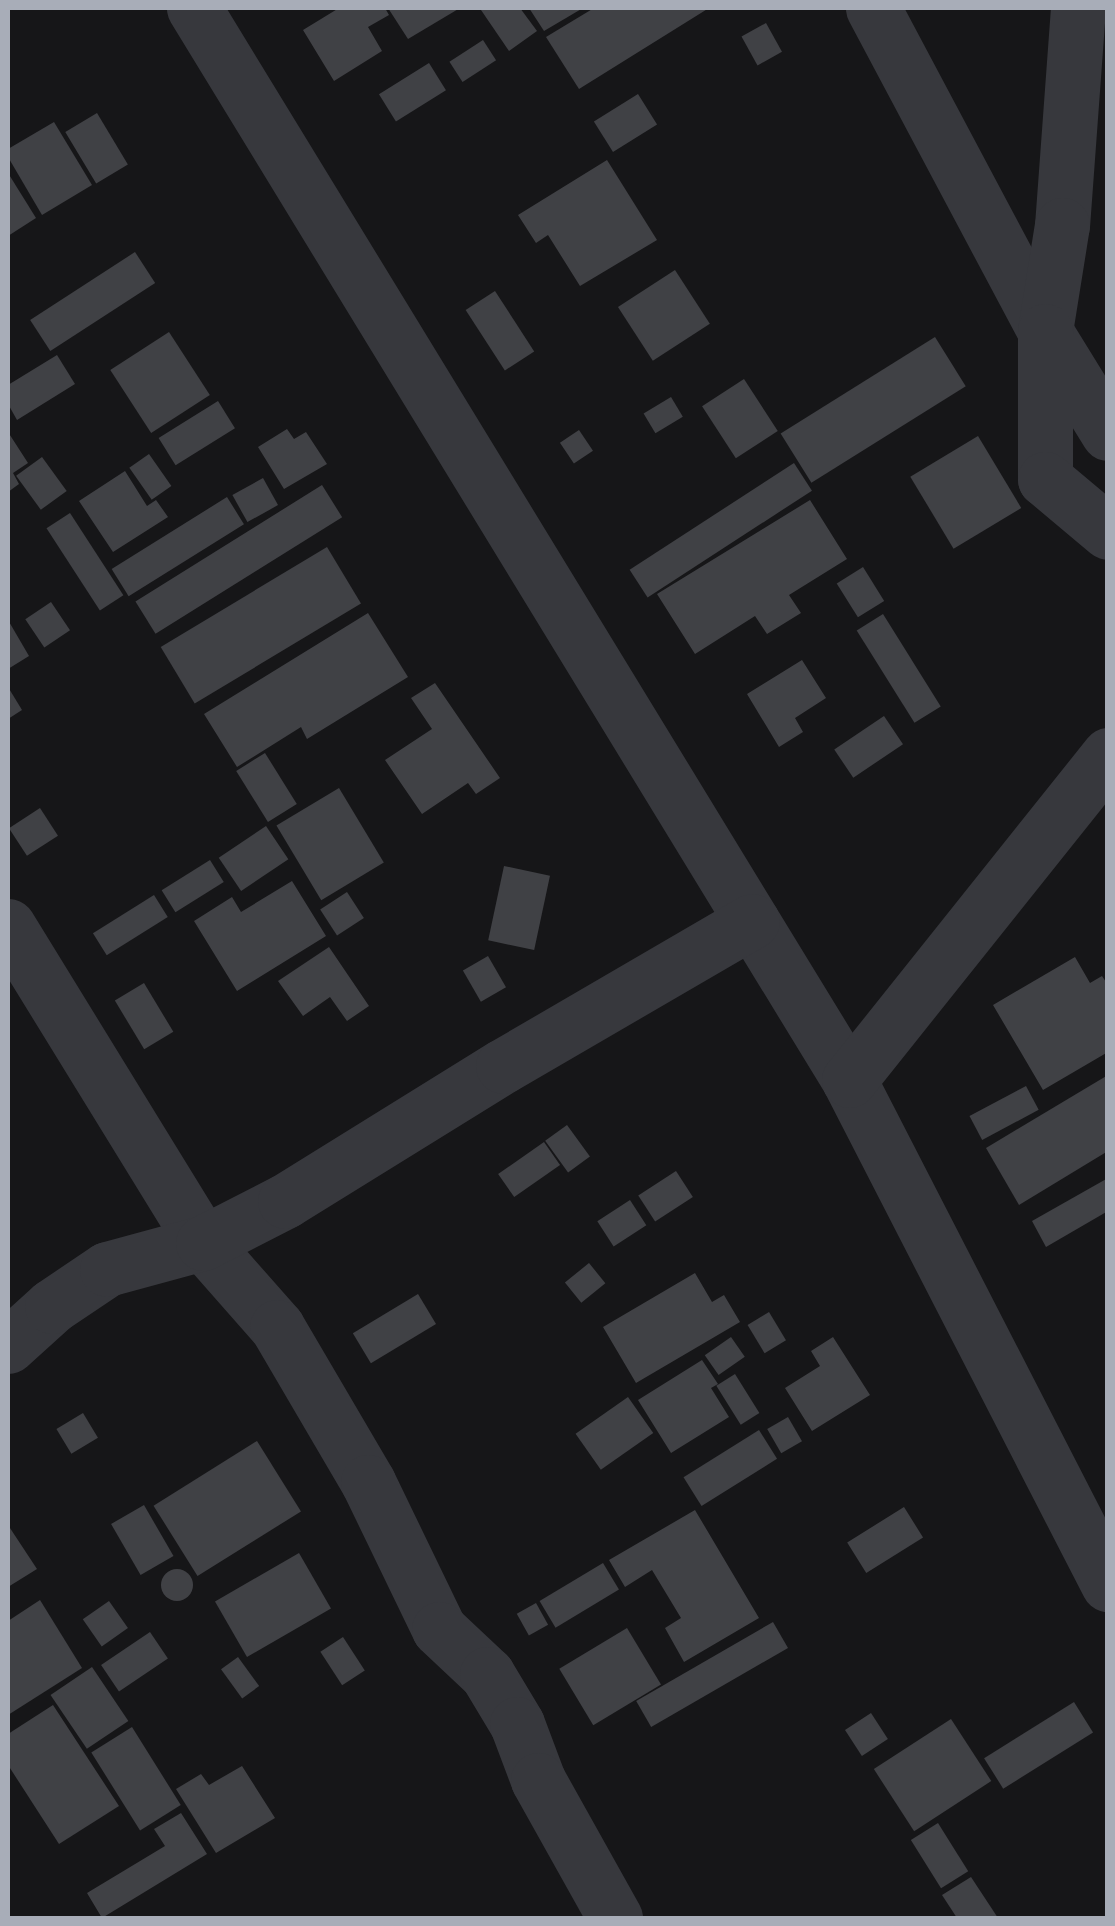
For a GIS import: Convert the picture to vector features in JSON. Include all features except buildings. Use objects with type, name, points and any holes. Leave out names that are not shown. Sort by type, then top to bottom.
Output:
[{"type":"street","points":[[194,8],[849,1080],[1108,1584]]},
{"type":"street","points":[[873,8],[1045,331],[1108,433]]},
{"type":"street","points":[[1078,8],[1062,225],[1045,331],[1045,479],[1108,532]]},
{"type":"street","points":[[849,1080],[1108,755]]},
{"type":"street","points":[[8,1346],[52,1306],[107,1269],[203,1243],[285,1201],[503,1066],[752,922]]},
{"type":"street","points":[[8,926],[203,1243],[278,1326],[368,1482],[439,1630],[488,1674],[517,1724],[538,1780],[615,1918]]}]
